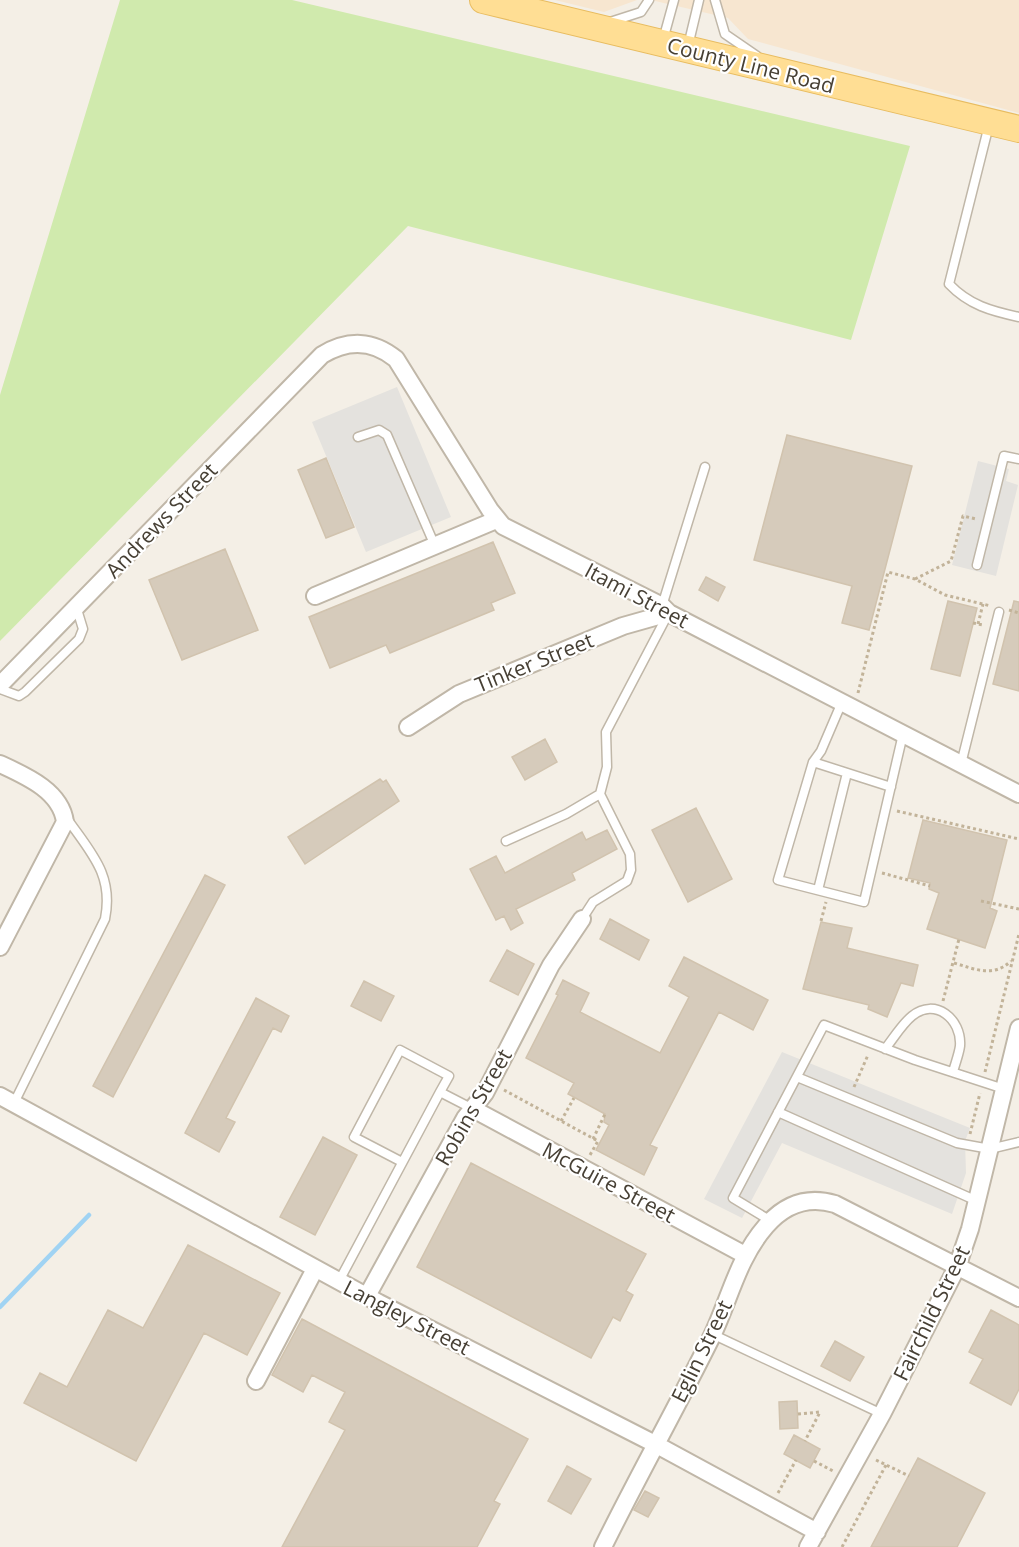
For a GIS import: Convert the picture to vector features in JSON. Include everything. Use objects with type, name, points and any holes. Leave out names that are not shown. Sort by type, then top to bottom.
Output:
[{"type":"main road","name":"County Line Road","points":[[483,0],[1019,129]]},
{"type":"street","name":"Itami Street","points":[[322,355],[340,346],[360,343],[378,347],[396,359],[496,520],[503,526],[1019,794]]},
{"type":"street","name":"Andrews Street","points":[[0,685],[322,355]]},
{"type":"street","points":[[315,596],[496,520]]},
{"type":"street","name":"Tinker Street","points":[[408,728],[459,694],[665,609]]},
{"type":"street","points":[[0,764],[51,793],[64,814],[62,831],[0,947]]},
{"type":"street","name":"Robins Street","points":[[367,1296],[472,1109],[490,1083],[551,965],[582,919]]},
{"type":"street","name":"Fairchild Street","points":[[808,1547],[882,1414],[957,1267],[977,1201],[1019,1028]]},
{"type":"street","name":"Langley Street","points":[[7,1100],[315,1269],[655,1444],[817,1532]]},
{"type":"street","name":"McGuire Street","points":[[472,1109],[745,1255]]},
{"type":"street","name":"Eglin Street","points":[[603,1547],[712,1334],[745,1255],[772,1221],[790,1206],[806,1200],[821,1200],[835,1204],[1019,1298]]},
{"type":"street","points":[[256,1381],[315,1269]]},
{"type":"lane","points":[[546,16],[606,23],[641,12],[649,0]]},
{"type":"lane","points":[[674,0],[675,46]]},
{"type":"lane","points":[[675,46],[699,0]]},
{"type":"lane","points":[[715,0],[725,34],[788,74]]},
{"type":"lane","points":[[990,122],[949,285],[959,295],[982,309],[1019,317]]},
{"type":"lane","points":[[358,437],[379,430],[387,435],[435,546]]},
{"type":"lane","points":[[977,565],[1004,456],[1019,459]]},
{"type":"lane","points":[[582,919],[593,902],[627,881],[631,870],[630,854],[600,794],[606,767],[606,732],[665,609],[705,466]]},
{"type":"lane","points":[[0,690],[19,696],[79,639],[83,629],[76,606]]},
{"type":"lane","points":[[961,764],[999,612]]},
{"type":"lane","points":[[848,706],[813,762],[778,880],[864,902],[903,734]]},
{"type":"lane","points":[[813,762],[891,787]]},
{"type":"lane","points":[[818,890],[847,773]]},
{"type":"lane","points":[[506,841],[566,814],[600,794]]},
{"type":"lane","points":[[7,1100],[105,919],[107,909],[108,891],[100,866],[64,814]]},
{"type":"lane","points":[[885,1049],[912,1016],[930,1008],[946,1012],[958,1026],[960,1046],[953,1072]]},
{"type":"lane","points":[[772,1221],[733,1198],[824,1024],[885,1049],[1004,1089]]},
{"type":"lane","points":[[339,1281],[449,1076],[400,1050],[354,1137],[402,1162]]},
{"type":"lane","points":[[797,1077],[967,1145],[990,1149],[1019,1142]]},
{"type":"lane","points":[[440,1092],[472,1109]]},
{"type":"lane","points":[[778,1112],[977,1201]]},
{"type":"lane","points":[[712,1334],[882,1414]]},
{"type":"path","points":[[915,579],[951,561],[963,516],[988,522]]},
{"type":"path","points":[[848,706],[888,572],[915,579],[945,595],[1019,613]]},
{"type":"path","points":[[978,624],[983,604]]},
{"type":"path","points":[[886,808],[1019,839]]},
{"type":"path","points":[[871,870],[930,886]]},
{"type":"path","points":[[821,921],[829,893]]},
{"type":"path","points":[[981,901],[1019,909]]},
{"type":"path","points":[[967,1145],[1019,934]]},
{"type":"path","points":[[953,963],[986,973],[1004,968],[1013,960]]},
{"type":"path","points":[[490,1083],[598,1141],[590,1155]]},
{"type":"path","points":[[561,1121],[574,1098]]},
{"type":"path","points":[[593,1139],[605,1113]]},
{"type":"path","points":[[798,1414],[820,1412],[805,1441]]},
{"type":"path","points":[[861,1452],[909,1476]]},
{"type":"path","points":[[771,1507],[796,1460]]},
{"type":"path","points":[[814,1461],[847,1477]]},
{"type":"path","points":[[842,1547],[886,1465]]},
{"type":"shaded area","points":[[555,0],[637,0],[604,12]]},
{"type":"shaded area","points":[[651,0],[1019,0],[1019,113],[748,39],[728,18]]},
{"type":"shaded area","points":[[397,387],[451,517],[366,552],[312,422]]},
{"type":"shaded area","points":[[978,461],[1009,469],[1006,481],[1018,485],[996,576],[952,565]]},
{"type":"shaded area","points":[[782,1052],[970,1128],[965,1141],[966,1173],[952,1214],[782,1143],[742,1218],[704,1199]]},
{"type":"green space","points":[[120,0],[292,0],[910,146],[851,340],[408,226],[0,641],[0,395]]},
{"type":"building","points":[[787,435],[912,466],[869,630],[842,623],[852,586],[754,560]]},
{"type":"building","points":[[326,458],[354,527],[326,538],[298,470]]},
{"type":"building","points":[[493,542],[515,593],[491,603],[494,610],[390,653],[386,645],[330,668],[309,617]]},
{"type":"building","points":[[225,549],[258,630],[182,660],[149,580]]},
{"type":"building","points":[[706,577],[725,587],[718,601],[699,590]]},
{"type":"building","points":[[948,601],[977,608],[960,676],[931,669]]},
{"type":"building","points":[[1014,601],[1019,602],[1019,691],[993,684]]},
{"type":"building","points":[[545,739],[557,762],[525,780],[512,757]]},
{"type":"building","points":[[380,779],[383,782],[386,780],[399,801],[305,864],[288,837]]},
{"type":"building","points":[[696,808],[732,879],[688,902],[652,830]]},
{"type":"building","points":[[923,820],[1007,840],[990,908],[997,911],[985,948],[927,929],[939,893],[929,889],[930,883],[908,878]]},
{"type":"building","points":[[607,830],[617,849],[572,873],[575,880],[516,909],[523,923],[511,930],[504,916],[496,920],[470,869],[496,856],[505,873],[582,832],[586,840]]},
{"type":"building","points":[[205,875],[225,885],[113,1097],[93,1086]]},
{"type":"building","points":[[610,919],[649,940],[639,960],[600,939]]},
{"type":"building","points":[[821,922],[852,928],[847,948],[918,965],[913,986],[901,983],[887,1017],[868,1009],[869,1005],[803,989]]},
{"type":"building","points":[[507,950],[534,964],[518,995],[490,981]]},
{"type":"building","points":[[684,957],[768,1000],[753,1030],[719,1012],[650,1145],[657,1148],[644,1175],[596,1150],[609,1125],[604,1122],[605,1114],[568,1094],[574,1083],[526,1058],[558,995],[556,994],[563,980],[589,993],[580,1012],[660,1053],[689,997],[669,986]]},
{"type":"building","points":[[364,981],[394,996],[381,1021],[351,1006]]},
{"type":"building","points":[[256,998],[289,1016],[281,1032],[273,1028],[226,1118],[235,1122],[219,1152],[185,1133]]},
{"type":"building","points":[[323,1137],[357,1155],[315,1235],[280,1217]]},
{"type":"building","points":[[471,1163],[646,1254],[626,1291],[633,1295],[620,1321],[613,1317],[591,1358],[417,1267]]},
{"type":"building","points":[[188,1245],[280,1293],[247,1355],[204,1333],[136,1461],[24,1403],[40,1373],[67,1387],[108,1310],[143,1328]]},
{"type":"building","points":[[991,1310],[1019,1325],[1019,1389],[1011,1405],[970,1383],[983,1359],[969,1352]]},
{"type":"building","points":[[302,1319],[528,1439],[494,1501],[500,1504],[477,1547],[282,1547],[345,1430],[329,1422],[345,1392],[312,1375],[303,1392],[272,1375]]},
{"type":"building","points":[[835,1341],[864,1357],[850,1381],[821,1366]]},
{"type":"building","points":[[797,1401],[798,1428],[780,1429],[779,1402]]},
{"type":"building","points":[[794,1435],[820,1449],[810,1468],[784,1454]]},
{"type":"building","points":[[918,1458],[985,1493],[957,1547],[871,1547]]},
{"type":"building","points":[[567,1466],[591,1479],[571,1514],[548,1501]]},
{"type":"building","points":[[645,1491],[659,1498],[648,1517],[634,1510]]},
{"type":"waterway","points":[[0,1307],[89,1215]]}]
